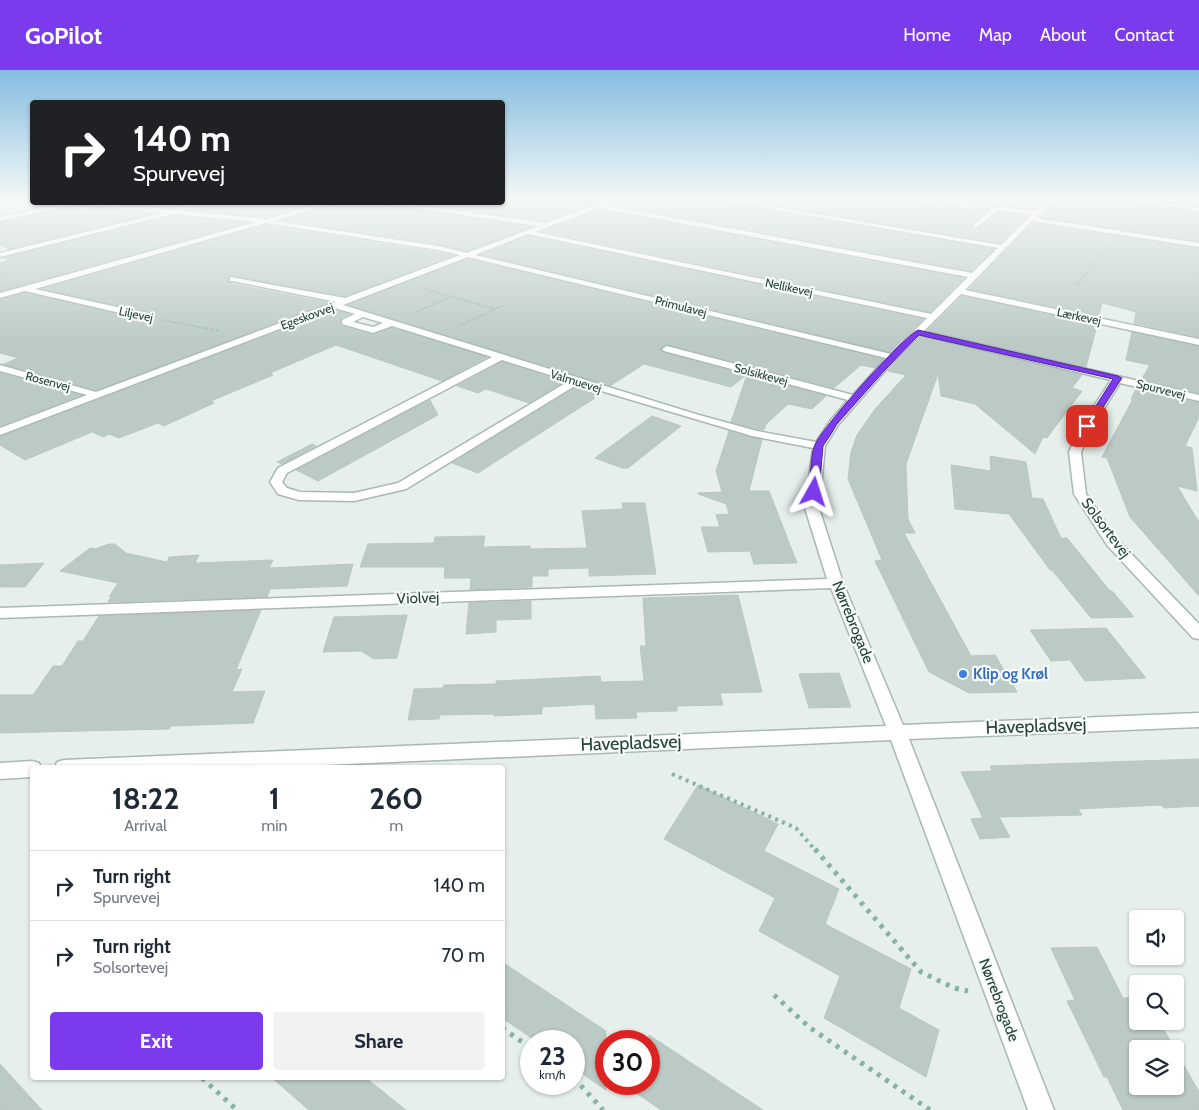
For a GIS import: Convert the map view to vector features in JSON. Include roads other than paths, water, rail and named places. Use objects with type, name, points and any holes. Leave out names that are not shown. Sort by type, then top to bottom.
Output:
[{"type":"street","points":[[0,255],[30,248]]},
{"type":"street","points":[[0,296],[170,248]]},
{"type":"street","name":"Primulavej","points":[[435,248],[469,254],[894,357]]},
{"type":"street","name":"Egeskovvej","points":[[0,432],[486,248]]},
{"type":"street","name":"Nellikevej","points":[[602,248],[933,317]]},
{"type":"street","points":[[831,248],[974,276]]},
{"type":"street","name":"Nørrebrogade","points":[[1002,248],[918,332],[834,423],[819,446],[812,508],[836,582],[897,732],[1041,1110]]},
{"type":"street","name":"Valmuevej","points":[[233,279],[340,303],[362,314],[695,417],[756,434],[819,446]]},
{"type":"street","name":"Liljevej","points":[[24,288],[146,316]]},
{"type":"street","name":"Lærkevej","points":[[959,291],[1199,342]]},
{"type":"street","points":[[362,314],[345,322],[374,330],[391,323]]},
{"type":"street","name":"Spurvevej","points":[[918,332],[1199,398]]},
{"type":"street","name":"Solsikkevej","points":[[666,349],[855,399]]},
{"type":"street","points":[[500,358],[282,471],[276,482],[282,491],[298,496],[354,497],[402,486],[576,381]]},
{"type":"street","name":"Rosenvej","points":[[0,368],[86,391],[96,396]]},
{"type":"street","name":"Solsortevej","points":[[1118,378],[1087,426],[1075,452],[1080,494],[1112,542],[1199,634]]},
{"type":"street","name":"Violvej","points":[[0,613],[836,582]]},
{"type":"street","name":"Havepladsvej","points":[[133,765],[1199,720]]},
{"type":"street","points":[[0,770],[30,769]]},
{"type":"place","name":"Klip og Krøl","points":[[963,674]]}]
